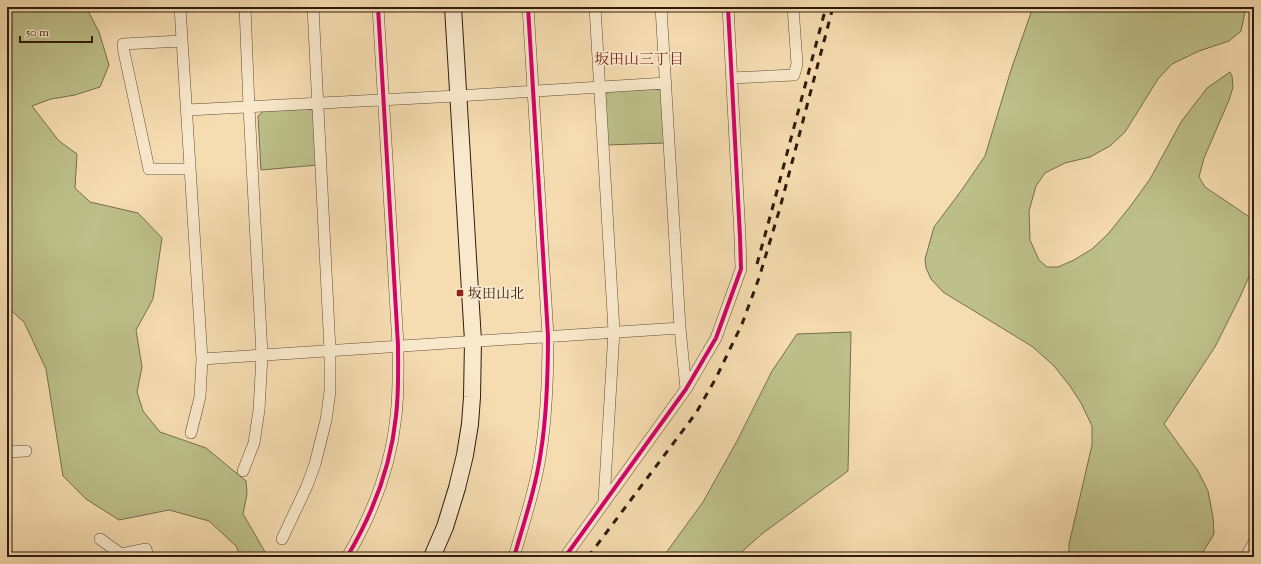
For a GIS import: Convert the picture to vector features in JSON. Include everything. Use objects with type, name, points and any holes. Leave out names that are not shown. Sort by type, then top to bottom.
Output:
[{"type":"street","points":[[180,7],[202,359],[200,397],[191,433]]},
{"type":"street","points":[[243,471],[254,443],[260,410],[262,355],[245,7]]},
{"type":"street","points":[[282,539],[307,486],[315,464],[326,420],[330,392],[330,351],[313,7]]},
{"type":"street","points":[[347,557],[370,514],[382,480],[392,447],[398,391],[398,345],[378,7]]},
{"type":"street","points":[[432,557],[445,527],[457,488],[465,455],[470,424],[472,397],[473,341],[453,7]]},
{"type":"street","points":[[514,557],[531,501],[541,452],[548,370],[548,336],[528,7]]},
{"type":"street","points":[[595,7],[614,331],[604,502]]},
{"type":"street","points":[[661,7],[680,328],[686,389]]},
{"type":"street","points":[[565,557],[686,389],[716,338],[741,269],[728,7]]},
{"type":"street","points":[[732,78],[794,76],[797,64],[793,7]]},
{"type":"street","points":[[182,41],[124,44],[124,52],[149,169],[190,169]]},
{"type":"street","points":[[187,110],[317,104],[666,83]]},
{"type":"street","points":[[202,359],[398,345],[680,328]]},
{"type":"street","points":[[7,452],[26,451]]},
{"type":"street","points":[[100,539],[121,554],[146,549],[148,557]]},
{"type":"street","points":[[1246,557],[1254,542]]},
{"type":"green space","points":[[7,7],[86,7],[99,32],[109,65],[100,87],[75,95],[51,99],[32,106],[59,141],[77,154],[75,188],[90,202],[138,213],[162,238],[153,299],[136,330],[142,367],[137,392],[143,411],[160,432],[206,448],[246,481],[247,494],[243,514],[268,557],[241,557],[236,546],[209,521],[169,510],[119,520],[86,499],[63,476],[46,369],[24,322],[7,307]]},
{"type":"green space","points":[[1033,7],[1243,7],[1245,12],[1241,31],[1229,41],[1199,51],[1172,64],[1158,79],[1125,132],[1110,146],[1090,157],[1065,163],[1045,173],[1036,186],[1029,211],[1030,240],[1039,260],[1047,267],[1058,267],[1074,260],[1092,249],[1108,234],[1150,179],[1181,122],[1207,88],[1230,72],[1233,87],[1229,100],[1204,158],[1199,177],[1205,187],[1254,220],[1254,265],[1215,347],[1164,424],[1198,471],[1208,491],[1213,517],[1214,534],[1200,557],[1069,557],[1069,544],[1092,445],[1092,426],[1081,403],[1054,366],[1033,347],[943,292],[931,279],[926,268],[925,259],[934,227],[985,156],[1011,70]]},
{"type":"green space","points":[[658,89],[661,91],[665,143],[607,145],[605,95],[609,91]]},
{"type":"green space","points":[[311,109],[316,115],[318,165],[261,170],[258,116],[264,111]]},
{"type":"green space","points":[[851,332],[848,471],[763,533],[736,557],[663,557],[703,502],[737,441],[772,371],[797,334]]},
{"type":"railway","points":[[757,264],[826,7]]},
{"type":"railway","points":[[588,557],[696,413],[716,378],[742,324],[759,278],[780,208],[833,7]]},
{"type":"cycle path","points":[[347,557],[372,507],[385,472],[390,453],[398,398],[398,345],[378,7]]},
{"type":"cycle path","points":[[514,557],[539,464],[545,422],[548,365],[548,336],[528,7]]},
{"type":"cycle path","points":[[565,557],[686,389],[716,338],[741,269],[728,7]]},
{"type":"place","name":"坂田山北","points":[[460,293]]},
{"type":"district","name":"坂田山三丁目","points":[[639,59]]}]
